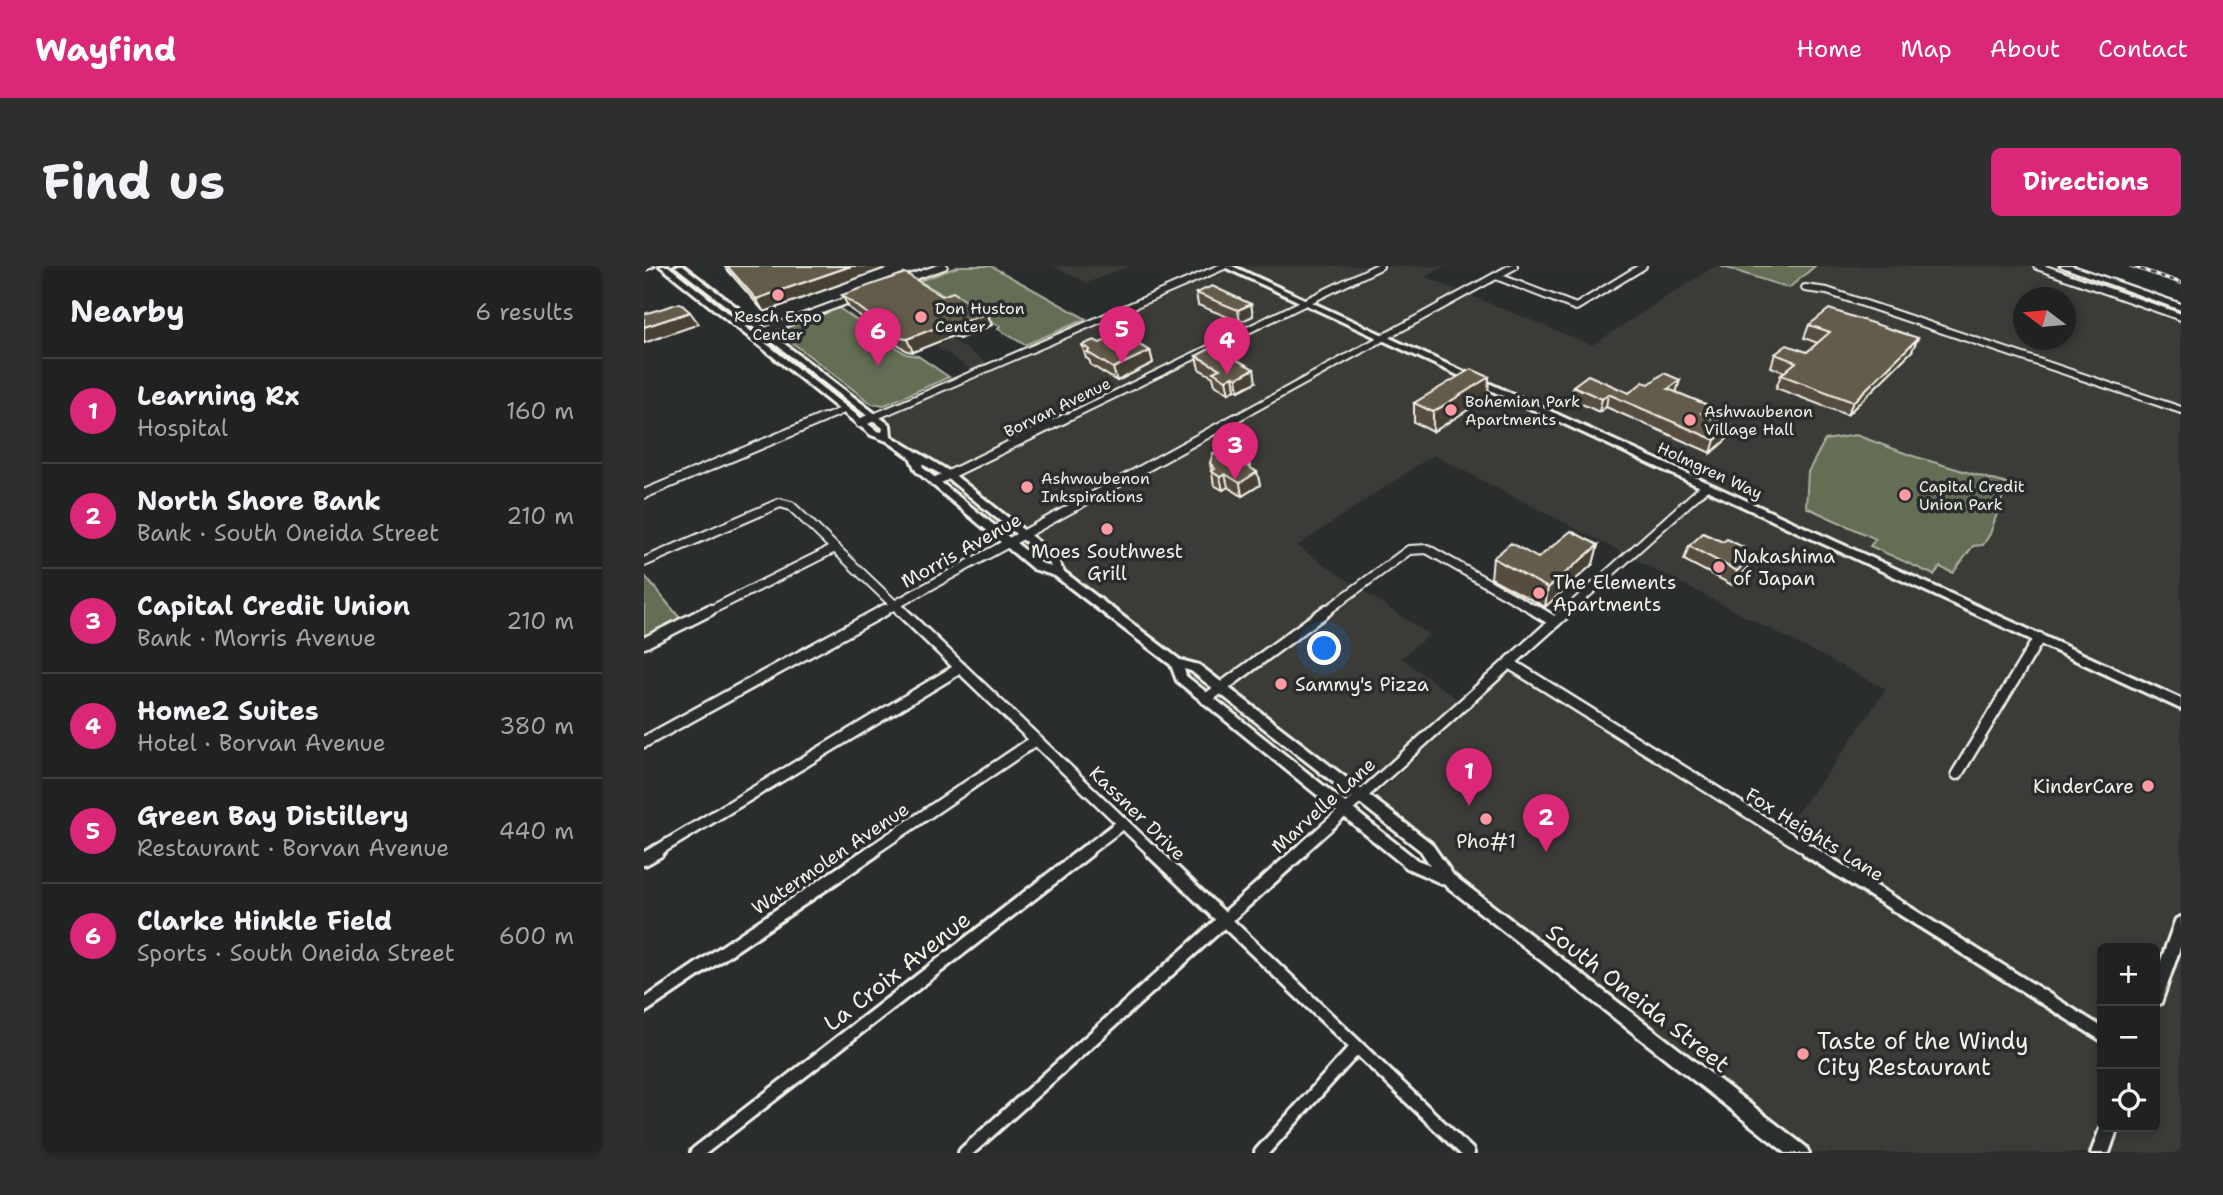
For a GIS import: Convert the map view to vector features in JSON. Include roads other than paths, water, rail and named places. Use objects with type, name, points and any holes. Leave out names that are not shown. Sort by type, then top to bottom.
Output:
[{"type":"main road","points":[[644,268],[650,266]]},
{"type":"main road","points":[[2064,266],[2181,307]]},
{"type":"main road","points":[[2092,266],[2181,297]]},
{"type":"street","name":"South Oneida Street","points":[[664,266],[860,423],[874,433],[887,436],[915,457],[932,463],[949,475],[1052,558],[1059,573]]},
{"type":"street","name":"South Oneida Street","points":[[679,266],[887,427],[887,436]]},
{"type":"street","points":[[888,286],[944,266]]},
{"type":"street","points":[[860,423],[1225,266]]},
{"type":"street","name":"Holmgren Way","points":[[1225,266],[2181,704]]},
{"type":"street","name":"Borvan Avenue","points":[[934,482],[1380,266]]},
{"type":"street","name":"Morris Avenue","points":[[644,742],[1514,266]]},
{"type":"street","points":[[1496,276],[1576,307],[1643,266]]},
{"type":"street","points":[[2038,266],[2181,317]]},
{"type":"street","points":[[1805,288],[1839,295],[2181,410]]},
{"type":"street","points":[[751,336],[863,295]]},
{"type":"street","points":[[644,494],[844,410]]},
{"type":"street","name":"South Oneida Street","points":[[915,457],[919,469],[1037,566],[1059,573],[1176,663],[1195,668],[1426,847],[1448,880]]},
{"type":"street","name":"Marvelle Lane","points":[[965,1153],[1706,486]]},
{"type":"street","name":"Kassner Drive","points":[[644,562],[766,507],[780,503],[791,506],[1468,1153]]},
{"type":"street","points":[[644,643],[835,548]]},
{"type":"street","points":[[1206,699],[1409,550],[1427,549],[1440,554],[1555,622]]},
{"type":"street","points":[[1957,775],[2039,638]]},
{"type":"street","name":"South Oneida Street","points":[[1176,663],[1181,678],[1412,864],[1448,880],[1800,1153]]},
{"type":"street","name":"Fox Heights Lane","points":[[1509,663],[2097,1031]]},
{"type":"street","points":[[644,859],[960,668]]},
{"type":"street","name":"Watermolen Avenue","points":[[644,1006],[1036,740]]},
{"type":"street","name":"La Croix Avenue","points":[[697,1153],[1123,823]]},
{"type":"street","points":[[2160,984],[2181,924]]},
{"type":"street","points":[[1261,1153],[1357,1047]]},
{"type":"street","points":[[2100,1153],[2107,1132]]},
{"type":"railway","points":[[2131,266],[2181,283]]},
{"type":"place","name":"Resch Expo Center","points":[[778,295]]},
{"type":"place","name":"Don Huston Center","points":[[921,317]]},
{"type":"place","name":"Green Bay Distillery","points":[[1122,364]]},
{"type":"place","name":"Clarke Hinkle Field","points":[[878,366]]},
{"type":"place","name":"Home2 Suites","points":[[1227,375]]},
{"type":"place","name":"Bohemian Park Apartments","points":[[1451,410]]},
{"type":"place","name":"Ashwaubenon Village Hall","points":[[1690,420]]},
{"type":"place","name":"Capital Credit Union","points":[[1235,480]]},
{"type":"place","name":"Ashwaubenon Inkspirations","points":[[1027,487]]},
{"type":"place","name":"Capital Credit Union Park","points":[[1905,495]]},
{"type":"place","name":"Moes Southwest Grill","points":[[1107,529]]},
{"type":"place","name":"Nakashima of Japan","points":[[1719,567]]},
{"type":"place","name":"The Elements Apartments","points":[[1539,593]]},
{"type":"place","name":"Sammy's Pizza","points":[[1281,684]]},
{"type":"place","name":"KinderCare","points":[[2148,786]]},
{"type":"place","name":"Learning Rx","points":[[1469,806]]},
{"type":"place","name":"Pho#1","points":[[1486,819]]},
{"type":"place","name":"North Shore Bank","points":[[1546,852]]},
{"type":"place","name":"Taste of the Windy City Restaurant","points":[[1803,1054]]}]
